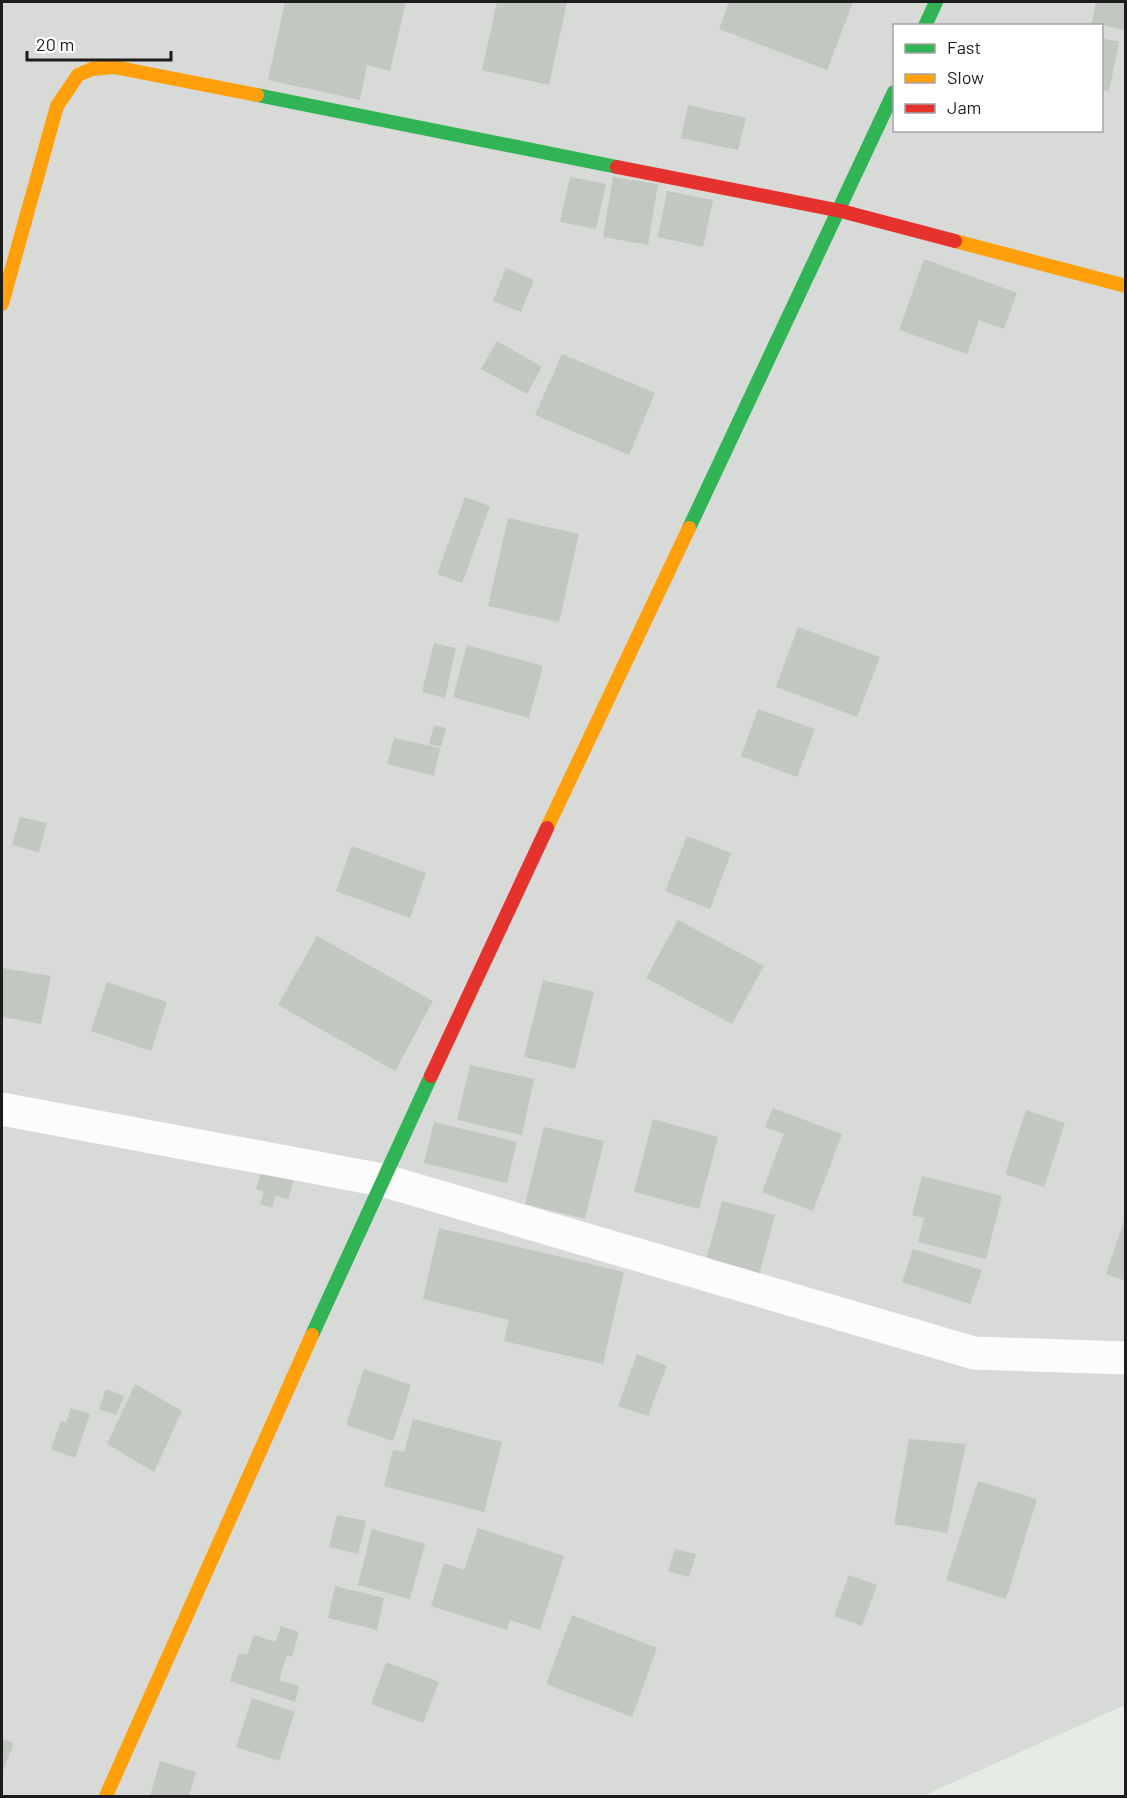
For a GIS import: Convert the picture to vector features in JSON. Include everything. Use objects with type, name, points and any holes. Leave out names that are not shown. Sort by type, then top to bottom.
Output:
[{"type":"street","points":[[926,24],[936,2]]},
{"type":"street","points":[[2,304],[57,106],[70,78],[87,69],[114,67],[154,73],[841,211],[1125,286]]},
{"type":"street","points":[[106,1797],[382,1180],[841,211],[893,94]]},
{"type":"street","points":[[2,1109],[382,1180],[974,1353],[1125,1358]]},
{"type":"shaded area","points":[[2,2],[1125,2],[1125,1705],[923,1796],[2,1796]]},
{"type":"building","points":[[285,2],[406,2],[390,71],[367,65],[360,100],[268,80]]},
{"type":"building","points":[[497,2],[567,2],[549,85],[482,70]]},
{"type":"building","points":[[729,2],[853,2],[827,70],[719,29]]},
{"type":"building","points":[[1096,2],[1126,2],[1126,30],[1092,23]]},
{"type":"building","points":[[1103,38],[1119,42],[1109,91],[1103,90]]},
{"type":"building","points":[[688,105],[746,118],[738,150],[681,138]]},
{"type":"building","points":[[570,177],[606,184],[596,229],[560,222]]},
{"type":"building","points":[[613,177],[658,184],[648,245],[603,237]]},
{"type":"building","points":[[667,191],[713,200],[703,247],[658,237]]},
{"type":"building","points":[[924,259],[1017,293],[1004,329],[979,320],[967,354],[899,330]]},
{"type":"building","points":[[506,268],[534,280],[521,312],[493,301]]},
{"type":"building","points":[[497,341],[542,367],[527,394],[481,369]]},
{"type":"building","points":[[562,354],[655,393],[629,455],[535,415]]},
{"type":"building","points":[[465,497],[490,506],[462,583],[437,574]]},
{"type":"building","points":[[508,518],[579,534],[559,622],[488,606]]},
{"type":"building","points":[[798,627],[880,657],[857,717],[776,687]]},
{"type":"building","points":[[434,643],[456,648],[445,698],[422,692]]},
{"type":"building","points":[[467,645],[543,666],[529,718],[453,697]]},
{"type":"building","points":[[758,709],[815,729],[797,777],[741,756]]},
{"type":"building","points":[[434,725],[446,728],[441,747],[429,744]]},
{"type":"building","points":[[394,738],[440,748],[434,776],[387,764]]},
{"type":"building","points":[[20,817],[47,823],[39,852],[12,845]]},
{"type":"building","points":[[687,836],[731,853],[710,909],[665,891]]},
{"type":"building","points":[[352,846],[426,873],[410,918],[336,891]]},
{"type":"building","points":[[678,920],[764,966],[732,1024],[646,978]]},
{"type":"building","points":[[317,936],[433,1001],[395,1071],[278,1005]]},
{"type":"building","points":[[2,968],[51,976],[41,1024],[2,1017]]},
{"type":"building","points":[[543,980],[594,992],[575,1069],[524,1057]]},
{"type":"building","points":[[107,982],[167,1002],[151,1051],[91,1031]]},
{"type":"building","points":[[470,1065],[534,1079],[522,1135],[457,1120]]},
{"type":"building","points":[[773,1108],[842,1134],[813,1211],[762,1192],[784,1134],[765,1127]]},
{"type":"building","points":[[1026,1110],[1065,1123],[1044,1187],[1005,1174]]},
{"type":"building","points":[[653,1119],[718,1137],[699,1209],[634,1192]]},
{"type":"building","points":[[434,1122],[517,1142],[507,1183],[424,1163]]},
{"type":"building","points":[[544,1127],[604,1141],[585,1219],[525,1204]]},
{"type":"building","points":[[262,1169],[294,1180],[288,1200],[276,1195],[272,1208],[260,1204],[264,1192],[256,1189]]},
{"type":"building","points":[[922,1176],[1002,1196],[986,1259],[918,1242],[924,1218],[912,1215]]},
{"type":"building","points":[[722,1201],[775,1215],[759,1275],[706,1260]]},
{"type":"building","points":[[1126,1218],[1126,1281],[1106,1274]]},
{"type":"building","points":[[439,1228],[624,1272],[603,1364],[504,1341],[509,1320],[423,1299]]},
{"type":"building","points":[[913,1249],[982,1270],[970,1304],[902,1282]]},
{"type":"building","points":[[637,1354],[667,1366],[648,1416],[618,1406]]},
{"type":"building","points":[[364,1369],[411,1385],[393,1441],[346,1425]]},
{"type":"building","points":[[135,1384],[182,1411],[154,1472],[107,1444]]},
{"type":"building","points":[[106,1389],[124,1396],[116,1415],[99,1409]]},
{"type":"building","points":[[71,1408],[90,1414],[75,1458],[51,1449],[61,1421],[66,1423]]},
{"type":"building","points":[[413,1419],[502,1442],[484,1512],[384,1486],[393,1450],[404,1452]]},
{"type":"building","points":[[909,1439],[966,1444],[947,1533],[894,1524]]},
{"type":"building","points":[[978,1481],[1037,1499],[1006,1599],[946,1580]]},
{"type":"building","points":[[337,1515],[366,1521],[358,1554],[329,1547]]},
{"type":"building","points":[[478,1528],[564,1556],[540,1630],[510,1620],[507,1630],[431,1606],[444,1563],[464,1570]]},
{"type":"building","points":[[372,1529],[425,1544],[410,1599],[358,1585]]},
{"type":"building","points":[[675,1549],[696,1554],[689,1577],[668,1571]]},
{"type":"building","points":[[849,1575],[877,1585],[862,1626],[834,1616]]},
{"type":"building","points":[[335,1586],[384,1598],[377,1630],[328,1618]]},
{"type":"building","points":[[572,1615],[657,1648],[632,1717],[546,1684]]},
{"type":"building","points":[[281,1626],[299,1632],[292,1657],[287,1655],[279,1680],[299,1686],[295,1702],[230,1681],[239,1653],[247,1655],[254,1635],[276,1642]]},
{"type":"building","points":[[386,1662],[439,1682],[423,1723],[371,1704]]},
{"type":"building","points":[[252,1698],[295,1712],[279,1761],[236,1747]]},
{"type":"building","points":[[2,1739],[14,1743],[2,1772]]},
{"type":"building","points":[[160,1761],[196,1772],[189,1796],[150,1796]]},
{"type":"traffic: fast","points":[[926,24],[936,2]]},
{"type":"traffic: fast","points":[[689,528],[893,94]]},
{"type":"traffic: fast","points":[[257,95],[617,167]]},
{"type":"traffic: fast","points":[[312,1335],[431,1076]]},
{"type":"traffic: slow","points":[[2,304],[57,106],[78,75],[92,69],[114,67],[257,95]]},
{"type":"traffic: slow","points":[[955,241],[1126,286]]},
{"type":"traffic: slow","points":[[547,828],[689,528]]},
{"type":"traffic: slow","points":[[106,1796],[312,1335]]},
{"type":"traffic: jam","points":[[617,167],[841,211],[955,241]]},
{"type":"traffic: jam","points":[[431,1076],[547,828]]}]
